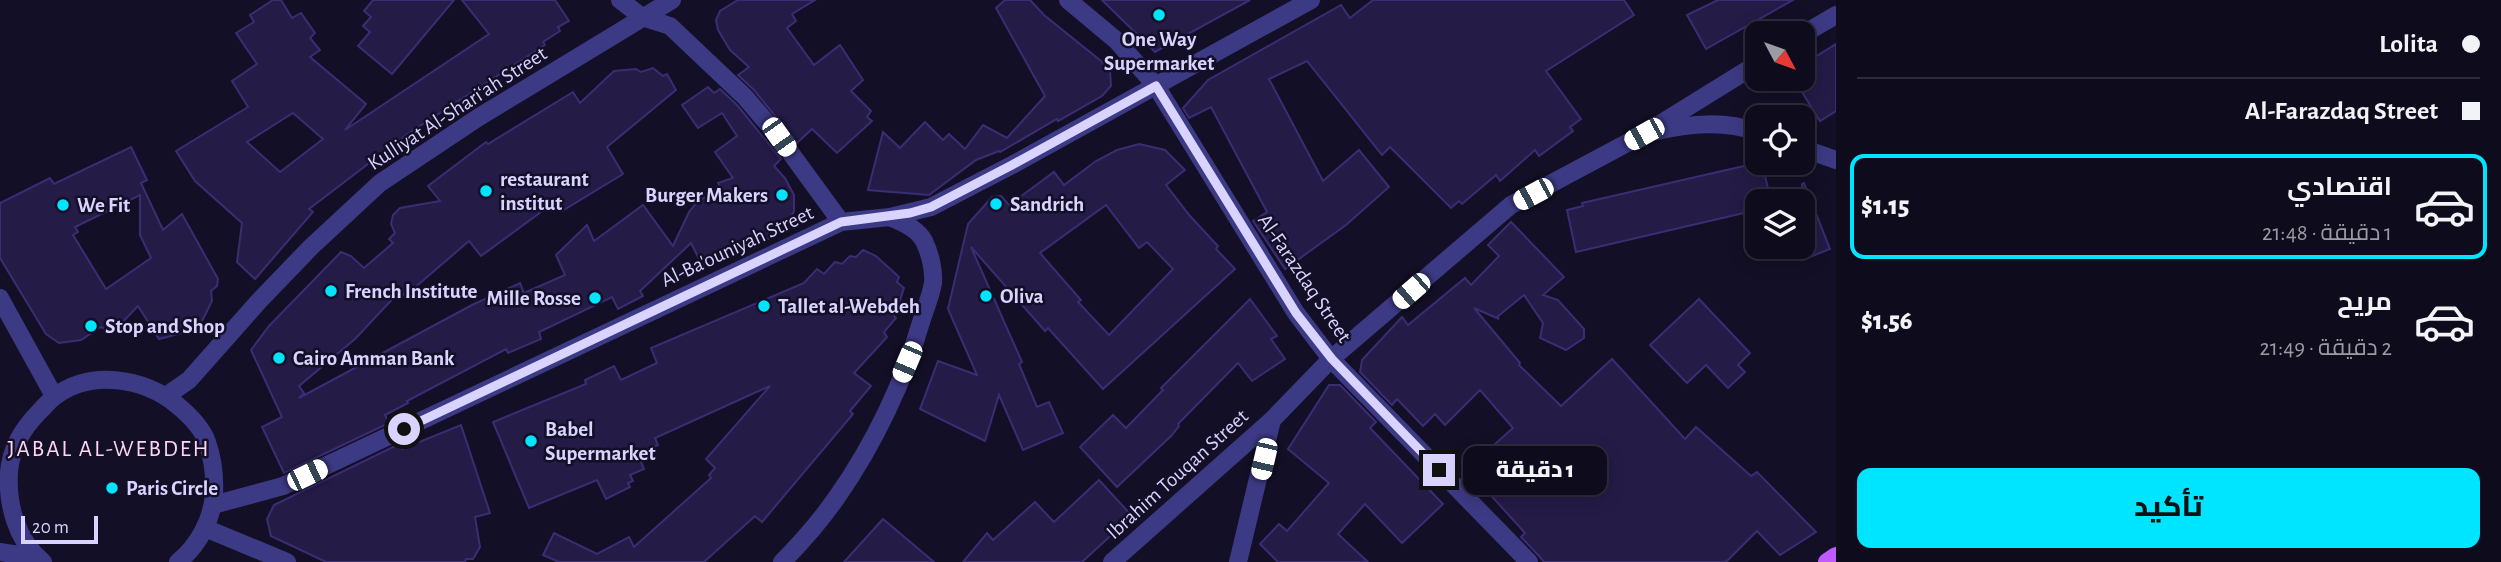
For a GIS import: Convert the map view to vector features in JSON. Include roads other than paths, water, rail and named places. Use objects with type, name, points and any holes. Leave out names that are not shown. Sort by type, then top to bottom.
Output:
[{"type":"main road","points":[[1826,562],[1836,556]]},
{"type":"street","points":[[620,0],[642,17],[670,26],[745,97],[779,137],[841,222]]},
{"type":"street","name":"Kulliyat Al-Shariʻah Street","points":[[166,396],[189,380],[311,247],[380,183],[479,117],[672,0]]},
{"type":"street","name":"Al-Farazdaq Street","points":[[1068,0],[1117,41],[1156,86],[1296,313],[1332,359],[1529,562]]},
{"type":"street","name":"Al-Ba'ouniyah Street","points":[[213,505],[283,486],[841,222],[890,217],[931,207],[1311,0]]},
{"type":"street","points":[[1815,28],[1836,15]]},
{"type":"street","name":"Ibrahim Touqan Street","points":[[1112,562],[1272,420],[1332,359],[1511,205],[1644,134],[1745,71]]},
{"type":"street","points":[[1644,134],[1693,124],[1745,130]]},
{"type":"street","points":[[1815,153],[1836,160]]},
{"type":"street","points":[[782,562],[837,497],[870,443],[915,344],[933,284],[932,271],[924,242],[919,235],[890,217]]},
{"type":"street","points":[[0,298],[54,397]]},
{"type":"street","points":[[41,560],[18,529],[14,517],[8,495],[10,460],[24,427],[54,397],[74,386],[103,380],[133,381],[166,396],[187,413],[206,439],[215,472],[213,505],[205,528],[188,554],[178,562]]},
{"type":"street","name":"Ibrahim Touqan Street","points":[[1238,562],[1272,420]]},
{"type":"street","points":[[205,528],[287,562]]},
{"type":"street","points":[[0,552],[41,560]]},
{"type":"place","name":"One Way Supermarket","points":[[1159,15]]},
{"type":"place","name":"restaurant institut","points":[[486,191]]},
{"type":"place","name":"Burger Makers","points":[[782,195]]},
{"type":"place","name":"Sandrich","points":[[996,204]]},
{"type":"place","name":"We Fit","points":[[63,205]]},
{"type":"place","name":"French Institute","points":[[331,291]]},
{"type":"place","name":"Oliva","points":[[986,296]]},
{"type":"place","name":"Mille Rosse","points":[[595,298]]},
{"type":"place","name":"Tallet al-Webdeh","points":[[764,306]]},
{"type":"place","name":"Stop and Shop","points":[[91,326]]},
{"type":"place","name":"Cairo Amman Bank","points":[[279,358]]},
{"type":"place","name":"Babel Supermarket","points":[[531,441]]},
{"type":"place","name":"Paris Circle","points":[[112,488]]},
{"type":"district","name":"JABAL AL-WEBDEH","points":[[109,448]]}]
